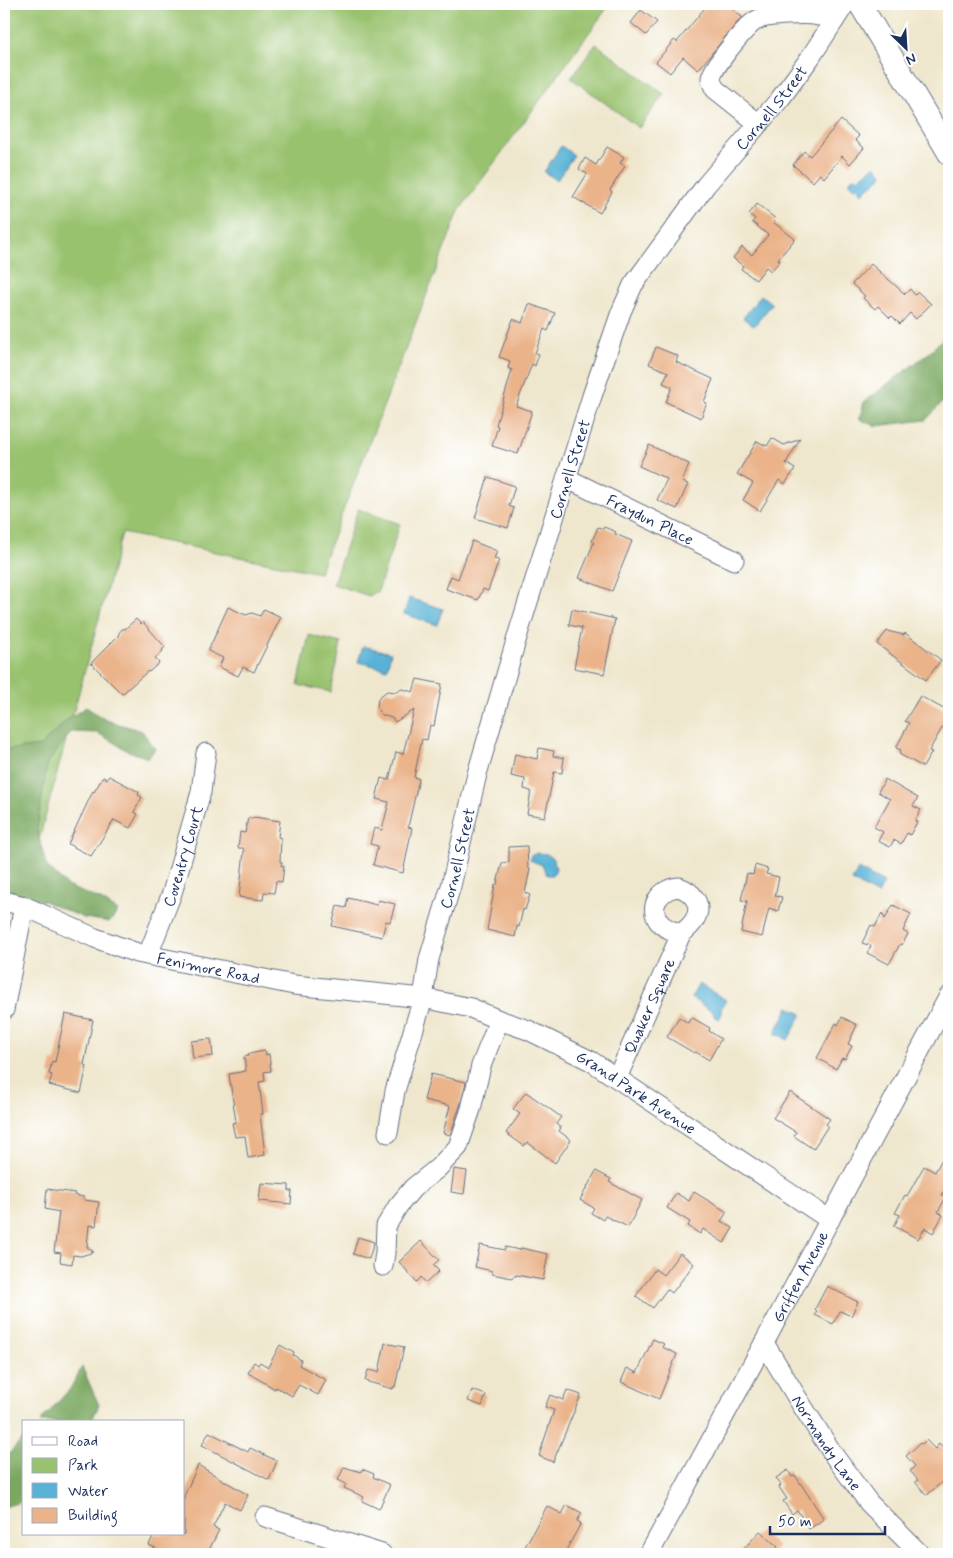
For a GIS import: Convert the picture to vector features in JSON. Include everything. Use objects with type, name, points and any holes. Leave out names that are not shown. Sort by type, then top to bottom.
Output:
[{"type":"main road","points":[[860,4],[949,153]]},
{"type":"street","name":"Cornell Street","points":[[388,1133],[395,1091],[424,998],[429,959],[451,886],[477,774],[566,478],[621,312],[633,285],[706,185],[780,99],[810,58],[845,4]]},
{"type":"street","points":[[759,124],[715,89],[712,84],[714,70],[750,25],[762,18],[818,15],[834,21]]},
{"type":"street","name":"Fraydun Place","points":[[566,478],[734,560]]},
{"type":"street","name":"Coventry Court","points":[[148,955],[172,893],[189,834],[201,792],[206,753]]},
{"type":"street","name":"Fenimore Road","points":[[4,901],[24,906],[95,938],[148,955],[294,985],[424,998]]},
{"type":"street","points":[[4,1010],[24,906]]},
{"type":"street","name":"Quaker Square","points":[[617,1078],[681,934]]},
{"type":"street","name":"Griffen Avenue","points":[[649,1554],[949,996]]},
{"type":"street","name":"Grand Park Avenue","points":[[424,998],[471,1008],[528,1030],[591,1061],[830,1220]]},
{"type":"street","points":[[383,1266],[386,1253],[386,1226],[398,1206],[413,1188],[438,1168],[458,1147],[472,1109],[481,1066],[499,1020]]},
{"type":"street","name":"Normandy Lane","points":[[764,1343],[835,1457],[869,1504],[920,1554]]},
{"type":"street","points":[[265,1517],[382,1554]]},
{"type":"green space","points":[[4,4],[610,4],[459,211],[319,573],[122,533],[23,899],[4,896]]},
{"type":"green space","points":[[596,44],[664,94],[639,128],[571,78]]},
{"type":"green space","points":[[949,332],[949,395],[926,420],[876,426],[859,419],[864,402],[930,352]]},
{"type":"green space","points":[[358,509],[400,524],[378,591],[369,596],[333,584]]},
{"type":"green space","points":[[309,635],[341,643],[331,692],[298,685]]},
{"type":"green space","points":[[86,707],[106,720],[142,731],[155,749],[148,758],[128,751],[98,733],[71,732],[47,764],[37,830],[46,865],[67,886],[101,900],[118,911],[110,922],[84,918],[44,901],[4,891],[4,750],[40,746],[69,718]]},
{"type":"green space","points":[[82,1367],[99,1405],[92,1420],[42,1420],[70,1389]]},
{"type":"green space","points":[[22,1440],[22,1502],[4,1507],[4,1459]]},
{"type":"water","points":[[561,146],[574,155],[557,180],[544,172]]},
{"type":"water","points":[[875,165],[883,175],[862,193],[857,186],[854,188],[849,182],[855,176],[858,179]]},
{"type":"water","points":[[761,295],[772,304],[754,326],[743,318]]},
{"type":"water","points":[[409,598],[443,609],[437,625],[404,614]]},
{"type":"water","points":[[363,646],[391,653],[387,669],[358,662]]},
{"type":"water","points":[[538,853],[547,854],[554,860],[556,869],[553,875],[547,875],[542,865],[530,860],[531,855]]},
{"type":"water","points":[[858,869],[884,883],[878,895],[852,881]]},
{"type":"water","points":[[699,984],[726,1000],[721,1009],[722,1014],[719,1019],[714,1016],[713,1012],[691,998]]},
{"type":"water","points":[[789,1007],[802,1014],[788,1040],[775,1033]]},
{"type":"building","points":[[708,4],[736,4],[732,9],[742,17],[698,70],[683,57],[670,73],[656,62],[674,40],[677,42]]},
{"type":"building","points":[[641,10],[657,22],[646,35],[631,23]]},
{"type":"building","points":[[841,120],[859,136],[855,140],[864,148],[850,164],[842,156],[824,178],[820,174],[813,182],[793,165],[804,151],[810,156]]},
{"type":"building","points":[[607,147],[624,157],[620,163],[625,166],[610,190],[612,192],[600,213],[573,197],[587,174],[579,169],[585,158],[596,165]]},
{"type":"building","points":[[757,204],[776,219],[773,222],[795,239],[778,259],[780,261],[771,271],[766,267],[756,280],[741,269],[743,266],[733,258],[742,247],[752,255],[768,235],[752,222],[755,219],[749,214]]},
{"type":"building","points":[[871,264],[905,294],[910,289],[915,295],[918,292],[931,304],[916,319],[910,313],[900,324],[892,316],[890,318],[878,306],[875,309],[852,284]]},
{"type":"building","points":[[529,304],[555,313],[548,331],[544,329],[535,353],[539,354],[535,366],[532,364],[516,406],[532,411],[518,454],[492,446],[512,370],[508,368],[510,361],[499,357],[513,319],[522,323]]},
{"type":"building","points":[[656,347],[678,356],[676,362],[713,379],[704,402],[707,403],[701,418],[666,402],[672,387],[663,383],[668,372],[649,364]]},
{"type":"building","points":[[772,438],[784,445],[800,439],[786,463],[795,469],[785,484],[779,480],[760,511],[743,500],[753,483],[737,474],[757,441],[767,446]]},
{"type":"building","points":[[649,445],[689,464],[682,482],[688,484],[677,509],[657,500],[667,479],[639,466]]},
{"type":"building","points":[[488,477],[515,486],[509,506],[514,508],[508,528],[475,518]]},
{"type":"building","points":[[598,527],[603,529],[604,527],[632,541],[612,591],[579,578]]},
{"type":"building","points":[[472,541],[497,551],[494,559],[499,560],[488,591],[483,589],[478,600],[446,589],[451,576],[458,579]]},
{"type":"building","points":[[228,607],[246,615],[252,613],[260,616],[264,609],[281,617],[254,672],[243,667],[238,676],[219,667],[223,658],[208,651]]},
{"type":"building","points":[[572,609],[615,619],[604,674],[574,668],[582,628],[569,625]]},
{"type":"building","points":[[136,619],[141,624],[143,622],[165,647],[155,658],[159,663],[122,694],[91,663],[118,636],[122,629],[125,629]]},
{"type":"building","points":[[887,631],[904,635],[905,633],[941,660],[926,680],[877,644]]},
{"type":"building","points":[[417,679],[442,684],[434,726],[430,725],[427,740],[422,739],[414,777],[419,779],[408,827],[412,828],[403,873],[373,865],[378,846],[370,844],[374,828],[382,830],[389,802],[376,799],[381,778],[389,780],[396,752],[403,754],[414,710],[395,722],[392,718],[382,715],[377,708],[378,698],[387,691],[396,692],[402,689],[413,692]]},
{"type":"building","points":[[920,696],[949,712],[949,721],[945,729],[942,728],[929,751],[932,752],[923,767],[899,754],[901,750],[896,748],[909,723],[905,721]]},
{"type":"building","points":[[539,748],[554,751],[553,756],[564,758],[562,773],[554,772],[545,817],[527,814],[531,791],[524,789],[525,779],[511,776],[515,754],[537,759]]},
{"type":"building","points":[[109,776],[139,792],[138,795],[142,797],[134,812],[138,814],[130,828],[114,820],[91,856],[68,844],[93,791],[103,777],[107,779]]},
{"type":"building","points":[[885,779],[918,798],[913,806],[921,810],[910,835],[907,833],[901,844],[894,840],[890,847],[878,841],[883,832],[874,827],[890,799],[878,792]]},
{"type":"building","points":[[254,817],[280,821],[278,837],[281,838],[280,862],[282,862],[281,866],[284,866],[282,882],[276,881],[274,893],[264,892],[263,900],[239,897],[244,851],[243,848],[238,848],[240,832],[245,833],[248,818]]},
{"type":"building","points":[[527,846],[528,868],[530,869],[525,893],[530,895],[525,910],[523,909],[515,937],[487,930],[495,885],[497,884],[502,863],[509,862],[509,847]]},
{"type":"building","points":[[755,865],[768,869],[766,874],[779,877],[775,896],[782,897],[778,911],[769,908],[762,937],[741,932],[747,901],[741,900],[747,873],[753,875]]},
{"type":"building","points":[[348,898],[377,905],[378,900],[395,904],[390,922],[386,921],[382,937],[332,926],[337,906],[346,908]]},
{"type":"building","points":[[893,905],[911,914],[903,931],[908,934],[889,964],[867,953],[871,946],[862,943],[871,925],[875,927],[882,913],[885,919]]},
{"type":"building","points":[[65,1014],[93,1020],[84,1065],[87,1066],[81,1093],[49,1085],[52,1075],[49,1074],[52,1061],[55,1062]]},
{"type":"building","points":[[679,1017],[688,1023],[691,1017],[710,1028],[709,1031],[721,1039],[709,1060],[667,1037]]},
{"type":"building","points":[[842,1017],[857,1025],[848,1044],[852,1046],[845,1059],[842,1058],[836,1069],[817,1058],[836,1023],[838,1025]]},
{"type":"building","points":[[211,1039],[213,1056],[193,1058],[191,1041]]},
{"type":"building","points":[[265,1051],[266,1055],[269,1054],[271,1071],[264,1072],[265,1081],[259,1082],[263,1114],[260,1114],[265,1155],[248,1158],[245,1136],[235,1137],[232,1123],[236,1122],[229,1074],[246,1071],[244,1057],[248,1056],[248,1054]]},
{"type":"building","points":[[431,1074],[466,1082],[450,1135],[443,1133],[450,1106],[424,1100]]},
{"type":"building","points":[[526,1092],[561,1117],[556,1124],[561,1128],[559,1131],[571,1140],[555,1163],[527,1142],[524,1146],[506,1133],[520,1114],[513,1109]]},
{"type":"building","points":[[790,1092],[830,1119],[826,1124],[828,1126],[813,1149],[794,1136],[796,1132],[773,1118]]},
{"type":"building","points":[[949,1146],[949,1182],[942,1195],[946,1197],[938,1212],[943,1215],[933,1233],[925,1228],[918,1239],[894,1226],[900,1215],[895,1213],[924,1166],[935,1172]]},
{"type":"building","points":[[454,1169],[467,1171],[464,1194],[451,1192]]},
{"type":"building","points":[[596,1171],[611,1179],[609,1182],[642,1200],[628,1227],[605,1216],[603,1220],[591,1213],[594,1208],[580,1200]]},
{"type":"building","points":[[261,1183],[289,1185],[289,1191],[292,1191],[291,1204],[259,1201]]},
{"type":"building","points":[[47,1189],[75,1193],[74,1195],[84,1197],[84,1200],[99,1202],[96,1226],[89,1225],[87,1247],[94,1252],[81,1256],[73,1255],[72,1264],[60,1262],[61,1253],[54,1252],[59,1212],[45,1209]]},
{"type":"building","points":[[694,1192],[727,1212],[721,1221],[733,1228],[724,1243],[703,1229],[700,1234],[688,1226],[690,1222],[667,1208],[676,1193],[689,1201]]},
{"type":"building","points":[[358,1237],[374,1242],[369,1259],[353,1254]]},
{"type":"building","points":[[421,1241],[439,1260],[433,1265],[439,1271],[426,1283],[421,1277],[417,1282],[399,1262]]},
{"type":"building","points":[[480,1245],[505,1250],[505,1247],[520,1250],[521,1248],[548,1254],[543,1280],[516,1275],[512,1278],[492,1274],[492,1271],[475,1267]]},
{"type":"building","points":[[680,1253],[694,1264],[672,1293],[667,1289],[653,1308],[636,1296],[655,1269],[663,1275]]},
{"type":"building","points":[[827,1286],[858,1302],[851,1316],[840,1311],[833,1324],[815,1315],[817,1311],[815,1309]]},
{"type":"building","points":[[653,1339],[664,1344],[662,1347],[677,1354],[659,1399],[621,1382],[627,1368],[637,1373]]},
{"type":"building","points":[[385,1343],[404,1347],[393,1389],[365,1381],[368,1370],[379,1372]]},
{"type":"building","points":[[280,1345],[294,1353],[293,1355],[301,1360],[299,1365],[326,1380],[318,1395],[299,1385],[292,1396],[276,1387],[275,1389],[248,1373],[254,1362],[258,1365],[260,1362],[268,1367]]},
{"type":"building","points":[[472,1390],[486,1395],[482,1406],[468,1401]]},
{"type":"building","points":[[567,1390],[581,1395],[553,1462],[539,1456],[554,1410],[545,1407],[550,1395],[563,1400]]},
{"type":"building","points":[[209,1432],[248,1452],[250,1448],[277,1461],[269,1480],[202,1445]]},
{"type":"building","points":[[926,1440],[935,1449],[939,1444],[948,1453],[945,1456],[949,1461],[949,1476],[927,1495],[915,1482],[918,1480],[910,1471],[915,1466],[906,1456]]},
{"type":"building","points":[[198,1465],[248,1495],[240,1510],[225,1502],[213,1527],[219,1530],[207,1554],[168,1554],[149,1545],[153,1536],[185,1536],[185,1494]]},
{"type":"building","points":[[344,1467],[361,1472],[362,1469],[374,1474],[373,1477],[390,1485],[379,1509],[362,1501],[364,1497],[344,1488],[346,1484],[338,1480]]},
{"type":"building","points":[[788,1470],[792,1477],[795,1475],[824,1519],[809,1529],[797,1510],[792,1514],[783,1501],[787,1499],[779,1487],[781,1485],[776,1478]]},
{"type":"building","points":[[567,1505],[582,1513],[577,1521],[581,1523],[564,1554],[521,1554],[547,1506],[562,1514]]},
{"type":"building","points":[[760,1531],[778,1547],[771,1554],[739,1554]]}]
